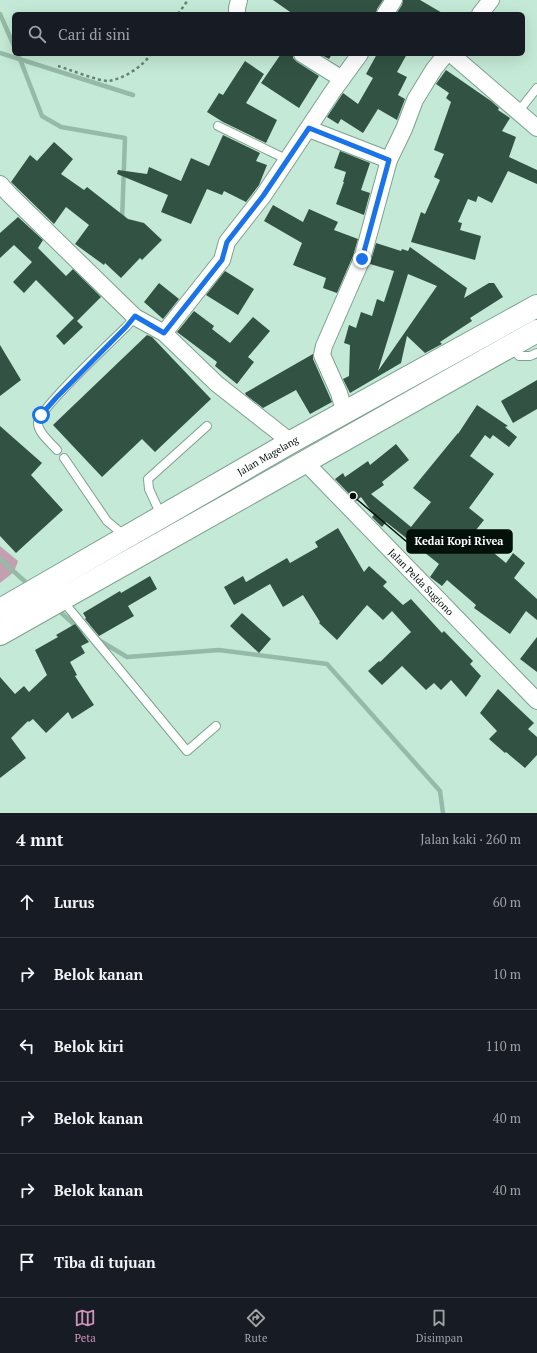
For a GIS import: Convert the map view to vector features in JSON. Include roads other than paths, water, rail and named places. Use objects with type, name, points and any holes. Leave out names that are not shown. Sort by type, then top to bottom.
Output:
[{"type":"highway","name":"Jalan Magelang","points":[[0,610],[128,538],[291,442],[345,414],[537,306]]},
{"type":"highway","points":[[0,634],[537,331]]},
{"type":"street","points":[[238,12],[239,0]]},
{"type":"street","points":[[386,12],[394,0]]},
{"type":"street","points":[[482,12],[491,0]]},
{"type":"street","points":[[305,56],[342,79]]},
{"type":"street","points":[[164,333],[222,260],[227,242],[263,196],[359,56]]},
{"type":"street","points":[[345,414],[339,393],[322,355],[324,346],[362,259],[389,160],[404,129],[415,100],[434,69],[444,56]]},
{"type":"street","points":[[453,56],[537,128]]},
{"type":"street","points":[[309,128],[389,160]]},
{"type":"street","points":[[0,184],[135,316],[164,333],[217,384],[291,442]]},
{"type":"street","name":"Jalan Pelda Sugiono","points":[[305,462],[537,701]]},
{"type":"lane","points":[[518,112],[537,88]]},
{"type":"lane","points":[[218,126],[288,160]]},
{"type":"lane","points":[[57,450],[40,430],[38,423],[41,415],[135,316]]},
{"type":"lane","points":[[511,345],[519,356],[530,356],[537,353]]},
{"type":"lane","points":[[162,518],[149,489],[148,479],[207,426]]},
{"type":"lane","points":[[64,458],[106,521],[128,538]]},
{"type":"lane","points":[[61,600],[187,751],[216,726]]},
{"type":"waterway","points":[[0,14],[12,41]]},
{"type":"waterway","points":[[0,53],[133,95]]},
{"type":"waterway","points":[[19,56],[42,116],[61,127],[125,138],[122,221]]},
{"type":"waterway","points":[[0,559],[30,586]]},
{"type":"waterway","points":[[57,609],[77,627],[85,632]]},
{"type":"waterway","points":[[97,639],[127,657],[219,650],[327,664],[440,791],[443,813]]},
{"type":"place","name":"Kedai Kopi Rivea","points":[[353,496]]}]
